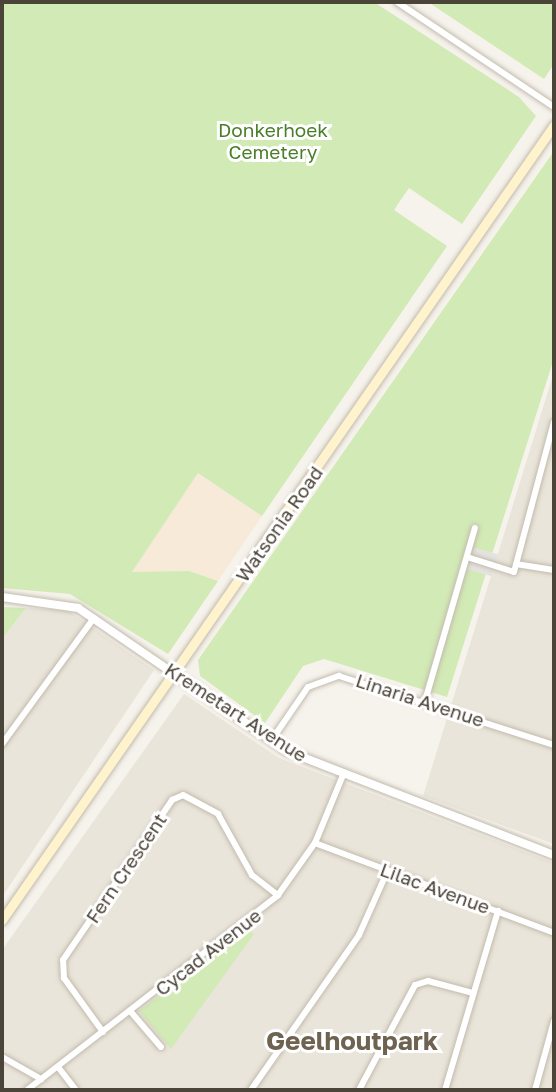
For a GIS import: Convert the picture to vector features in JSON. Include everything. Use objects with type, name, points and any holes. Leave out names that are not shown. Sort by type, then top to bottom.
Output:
[{"type":"main road","name":"Watsonia Road","points":[[2,920],[554,125]]},
{"type":"street","points":[[397,2],[554,107]]},
{"type":"street","points":[[467,557],[514,572],[554,422]]},
{"type":"street","points":[[425,701],[475,528]]},
{"type":"street","points":[[516,564],[554,570]]},
{"type":"street","name":"Kremetart Avenue","points":[[2,597],[68,603],[94,618],[271,741],[343,775],[554,855]]},
{"type":"street","points":[[2,744],[94,618]]},
{"type":"street","name":"Linaria Avenue","points":[[271,741],[308,687],[321,679],[346,677],[554,745]]},
{"type":"street","name":"Cycad Avenue","points":[[27,1090],[131,1012],[278,895],[315,843],[343,775]]},
{"type":"street","name":"Fern Crescent","points":[[103,1032],[64,978],[63,960],[172,800],[183,795],[218,814],[252,875],[278,895]]},
{"type":"street","name":"Lilac Avenue","points":[[315,843],[554,933]]},
{"type":"street","points":[[251,1090],[359,935],[388,870]]},
{"type":"street","points":[[444,1090],[498,911]]},
{"type":"street","points":[[359,1090],[415,985],[428,981],[472,993]]},
{"type":"street","points":[[131,1012],[161,1047]]},
{"type":"street","points":[[535,1090],[554,1021]]},
{"type":"street","points":[[4,1058],[41,1079]]},
{"type":"street","points":[[58,1067],[76,1090]]},
{"type":"shaded area","points":[[554,372],[554,844],[423,796]]},
{"type":"shaded area","points":[[198,473],[262,516],[218,581],[189,571],[131,573]]},
{"type":"shaded area","points":[[473,547],[498,554],[492,576],[467,569]]},
{"type":"shaded area","points":[[26,608],[67,610],[154,670],[2,897],[2,639]]},
{"type":"shaded area","points":[[184,694],[279,758],[554,863],[554,1090],[2,1090],[2,950]]},
{"type":"green space","name":"Donkerhoek Cemetery","points":[[2,2],[374,2],[519,97],[536,116],[462,224],[409,188],[402,198],[394,210],[447,246],[262,516],[198,473],[132,572],[189,571],[218,581],[168,654],[70,594],[2,588]]},
{"type":"green space","points":[[428,2],[554,2],[554,64],[544,79]]},
{"type":"green space","points":[[554,151],[554,358],[447,697],[324,659],[303,666],[265,723],[200,676],[198,660]]},
{"type":"green space","points":[[2,607],[26,608],[2,639]]},
{"type":"green space","points":[[247,928],[254,934],[171,1049],[139,1011]]},
{"type":"district","name":"Geelhoutpark","points":[[352,1041]]}]
